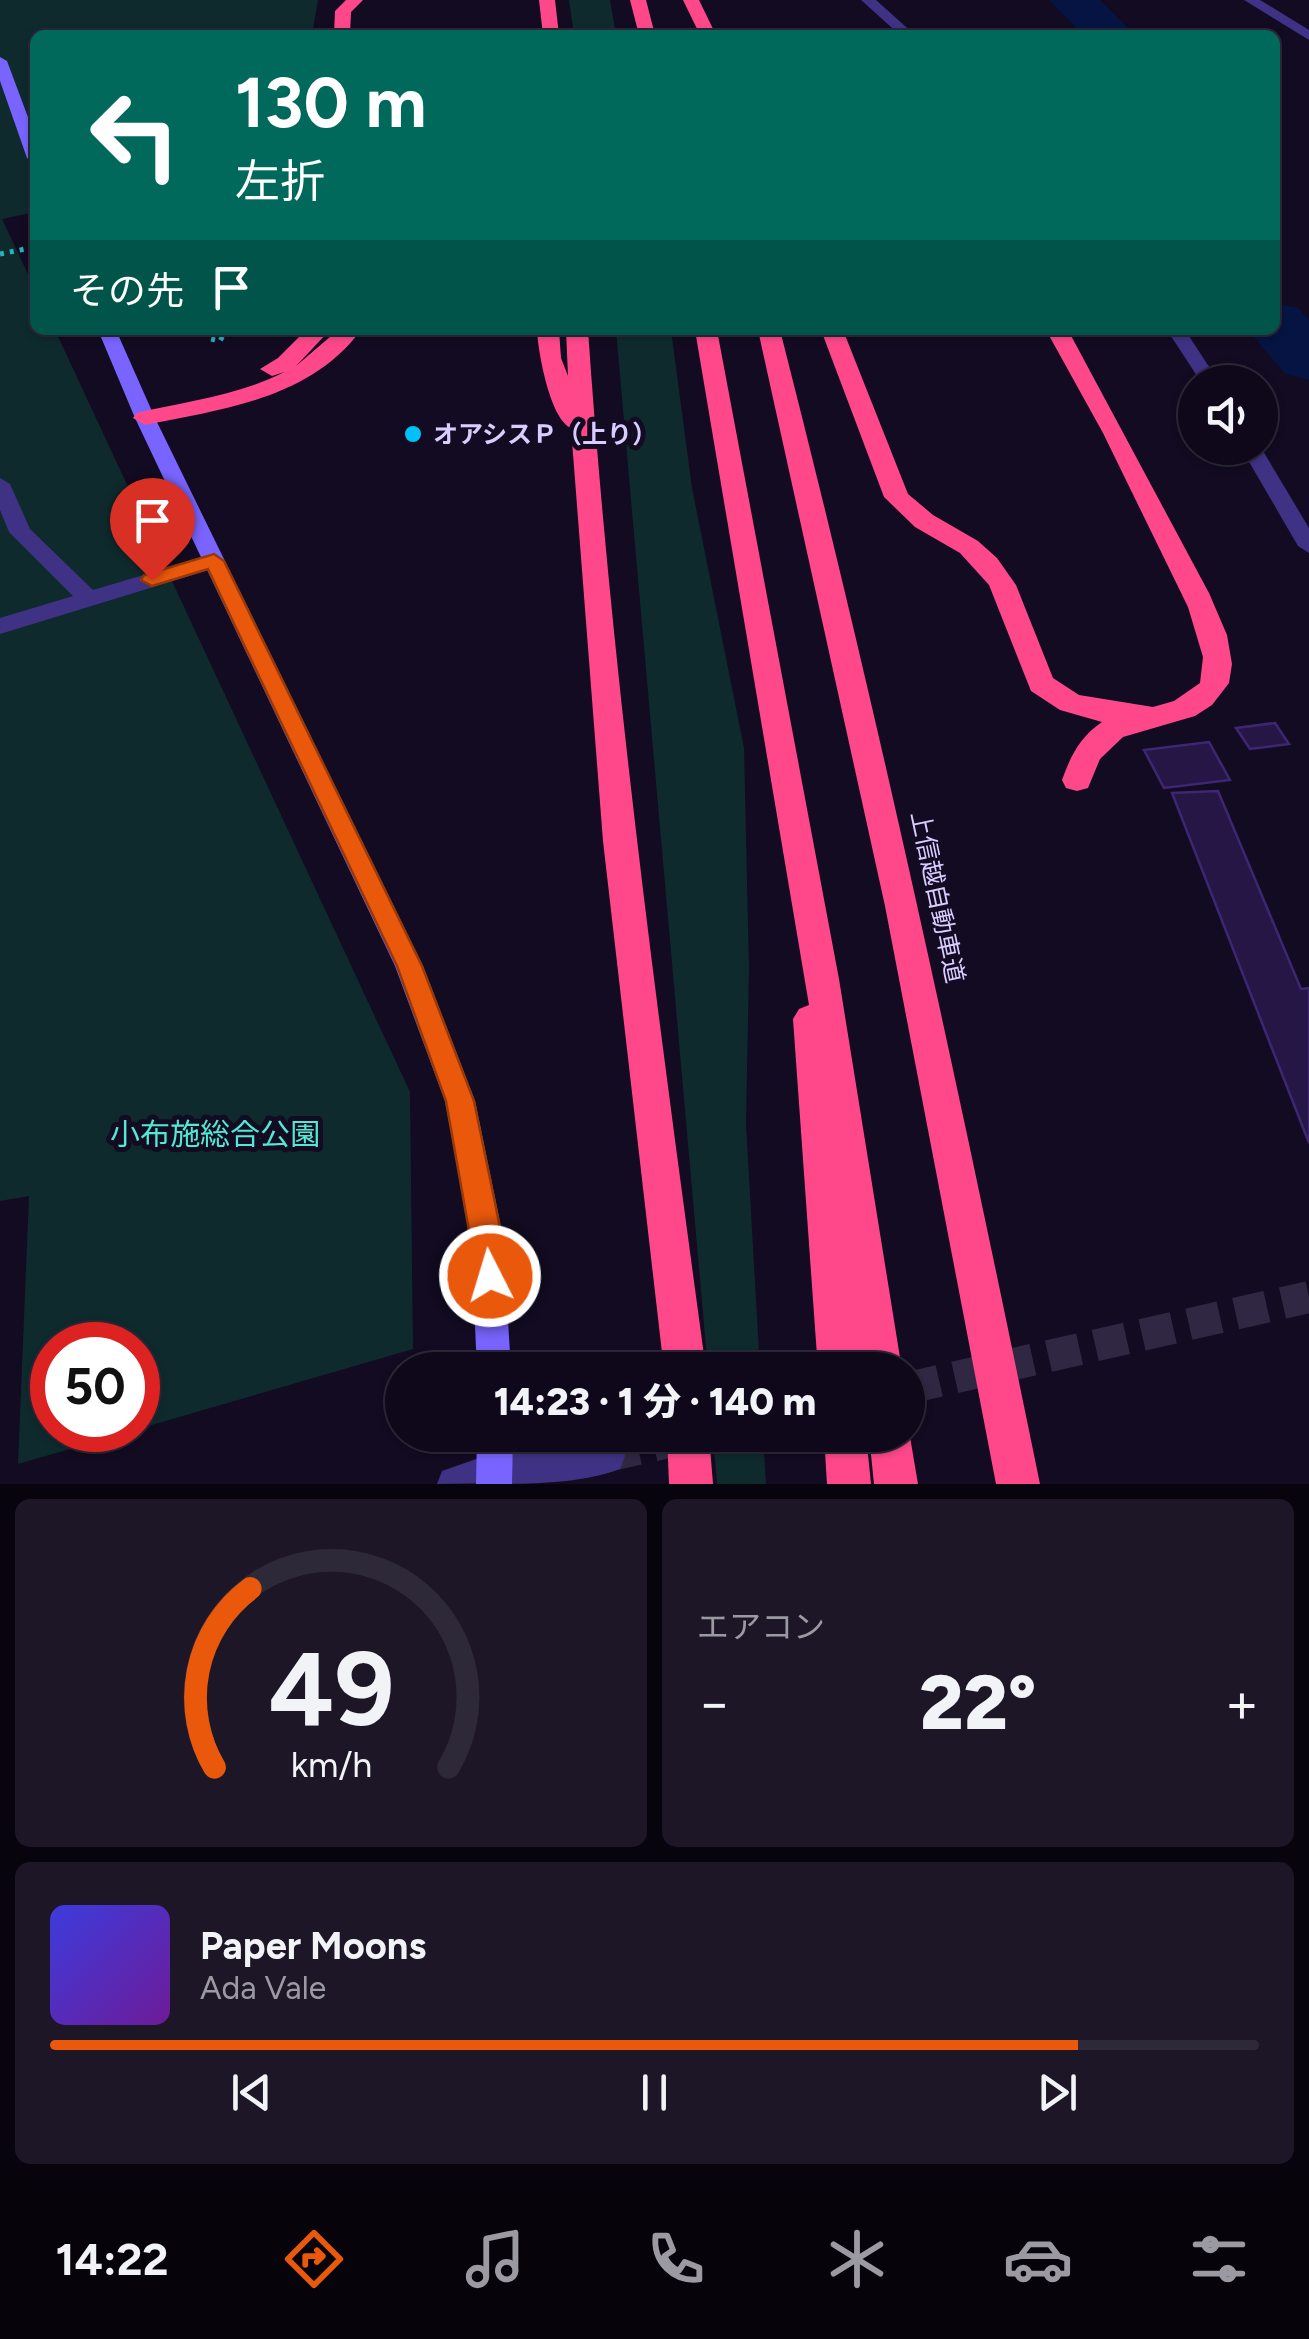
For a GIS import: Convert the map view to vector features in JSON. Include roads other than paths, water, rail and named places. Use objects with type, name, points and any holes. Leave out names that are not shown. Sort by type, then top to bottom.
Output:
[{"type":"highway","points":[[342,30],[342,10],[355,0]]},
{"type":"highway","points":[[547,0],[550,30]]},
{"type":"highway","points":[[638,0],[645,30]]},
{"type":"highway","points":[[684,0],[693,30]]},
{"type":"highway","points":[[691,0],[706,30]]},
{"type":"highway","points":[[142,410],[256,376],[286,363],[314,335]]},
{"type":"highway","points":[[142,410],[255,392],[292,379],[319,364],[345,335]]},
{"type":"highway","points":[[548,335],[550,358],[584,452]]},
{"type":"highway","points":[[577,335],[619,841],[682,1352]]},
{"type":"highway","points":[[707,335],[858,1198],[879,1352]]},
{"type":"highway","name":"上信越自動車道","points":[[770,335],[853,679],[948,1122],[1018,1484]]},
{"type":"highway","points":[[834,335],[897,497],[924,522],[969,547],[988,564],[1002,585],[1041,684],[1070,703],[1105,712],[1142,714],[1174,710]]},
{"type":"highway","points":[[1060,335],[1123,450],[1208,621],[1217,653],[1218,677],[1202,698],[1130,722],[1100,737],[1083,754],[1077,780]]},
{"type":"highway","points":[[803,875],[815,1096],[837,1352]]},
{"type":"highway","points":[[689,1452],[691,1484]]},
{"type":"highway","points":[[846,1452],[849,1484]]},
{"type":"highway","points":[[892,1452],[896,1484]]},
{"type":"main road","points":[[0,61],[30,144]]},
{"type":"main road","points":[[110,335],[142,410],[410,966],[460,1101],[487,1237],[493,1352]]},
{"type":"street","points":[[868,0],[902,30]]},
{"type":"street","points":[[1250,0],[1309,36]]},
{"type":"street","points":[[1179,335],[1199,365]]},
{"type":"street","points":[[1261,465],[1309,546]]},
{"type":"street","points":[[0,484],[10,535],[89,598]]},
{"type":"street","points":[[0,626],[214,561]]},
{"type":"street","points":[[454,1484],[495,1463],[607,1456]]},
{"type":"waterway","points":[[1072,0],[1105,30]]},
{"type":"waterway","points":[[1280,328],[1309,360]]},
{"type":"tunnel","points":[[925,1384],[1309,1297]]},
{"type":"tunnel","points":[[607,1456],[625,1452]]},
{"type":"place","name":"オアシスＰ（上り）","points":[[413,434]]},
{"type":"park label","name":"小布施総合公園","points":[[215,1135]]}]
